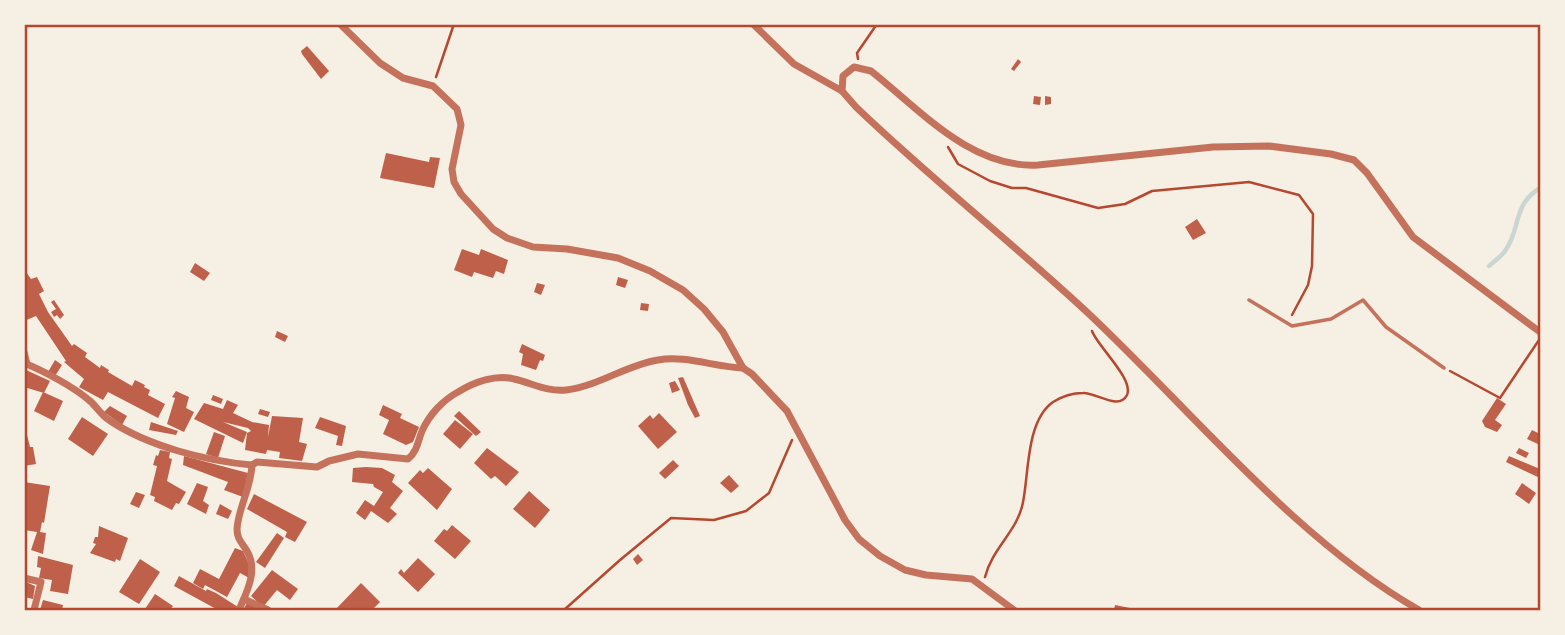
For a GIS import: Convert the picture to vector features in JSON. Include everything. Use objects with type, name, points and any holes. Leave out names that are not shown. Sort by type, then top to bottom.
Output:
[{"type":"street","points":[[340,24],[380,63],[403,78],[433,86],[457,109],[461,119],[453,169],[454,182],[461,194],[489,225],[507,238],[533,247],[567,249],[618,258],[670,282],[714,320],[732,345],[743,368]]},
{"type":"street","points":[[753,24],[794,64],[842,91],[904,152],[1090,314],[1278,500],[1368,578],[1419,611]]},
{"type":"street","points":[[842,91],[841,82],[845,72],[854,67],[867,69],[964,145],[1013,164],[1038,165],[1213,147],[1310,151],[1354,160],[1367,173],[1413,237],[1541,332]]},
{"type":"street","points":[[24,352],[26,364],[77,391],[92,402],[106,419],[145,439],[231,463],[252,465],[265,462],[317,467],[346,456],[368,453],[408,459],[415,452],[425,424],[439,407],[464,388],[489,379],[505,377],[538,387],[568,390],[636,365],[666,359],[743,368],[777,400],[794,423],[845,520],[869,548],[905,570],[926,575],[963,576],[983,585],[1014,611]]},
{"type":"street","points":[[239,611],[252,575],[248,552],[238,538],[237,527],[247,496],[252,465]]},
{"type":"street","points":[[24,578],[41,582],[34,611]]},
{"type":"street","points":[[244,599],[268,611]]},
{"type":"lane","points":[[1249,300],[1292,326],[1331,319],[1363,300],[1386,327],[1444,368]]},
{"type":"path","points":[[433,86],[454,24]]},
{"type":"path","points":[[597,24],[613,24]]},
{"type":"path","points":[[867,69],[856,57],[877,24]]},
{"type":"path","points":[[944,140],[958,164],[989,181],[1012,188],[1026,188],[1098,208],[1125,204],[1152,191],[1250,182],[1299,195],[1313,214],[1312,266],[1308,285],[1287,324]]},
{"type":"path","points":[[983,585],[994,554],[1018,520],[1024,501],[1036,425],[1047,408],[1054,401],[1086,392],[1113,401],[1122,400],[1127,395],[1126,379],[1098,344],[1090,327],[1090,314]]},
{"type":"path","points":[[1444,368],[1500,398],[1536,344]]},
{"type":"path","points":[[564,611],[671,518],[715,520],[746,511],[769,493],[793,437],[794,423]]},
{"type":"building","points":[[307,46],[329,71],[321,79],[302,54],[301,51]]},
{"type":"building","points":[[1018,59],[1021,62],[1014,71],[1011,69]]},
{"type":"building","points":[[1034,96],[1041,97],[1040,105],[1033,104]]},
{"type":"building","points":[[1045,96],[1051,97],[1051,104],[1045,105]]},
{"type":"building","points":[[386,153],[429,162],[430,157],[440,158],[434,188],[380,178]]},
{"type":"building","points":[[1197,219],[1206,233],[1193,240],[1185,227]]},
{"type":"building","points":[[462,249],[479,255],[481,249],[508,260],[504,274],[496,271],[493,278],[474,272],[472,277],[454,270]]},
{"type":"building","points":[[195,263],[210,273],[204,281],[190,272]]},
{"type":"building","points":[[24,269],[31,279],[37,277],[44,291],[39,294],[48,312],[72,346],[74,344],[87,353],[85,357],[100,368],[101,365],[132,386],[135,380],[145,385],[144,387],[150,390],[148,395],[165,404],[158,418],[108,392],[103,400],[79,387],[84,379],[64,362],[66,361],[36,316],[24,321]]},
{"type":"building","points":[[618,277],[628,280],[625,288],[616,285]]},
{"type":"building","points":[[537,283],[545,285],[541,295],[534,292]]},
{"type":"building","points":[[54,300],[64,315],[60,319],[57,315],[54,317],[51,312],[56,309],[51,302]]},
{"type":"building","points":[[641,303],[649,304],[648,311],[640,310]]},
{"type":"building","points":[[277,331],[288,336],[285,342],[275,337]]},
{"type":"building","points":[[522,344],[545,355],[536,370],[521,365],[523,354],[519,352]]},
{"type":"building","points":[[55,360],[62,365],[55,376],[48,372]]},
{"type":"building","points":[[24,369],[50,381],[44,393],[24,387]]},
{"type":"building","points":[[683,377],[700,416],[695,418],[678,378]]},
{"type":"building","points":[[675,381],[680,390],[672,393],[669,383]]},
{"type":"building","points":[[176,391],[189,397],[186,408],[194,412],[184,432],[167,424],[175,398],[172,397]]},
{"type":"building","points":[[43,392],[63,401],[54,421],[34,411]]},
{"type":"building","points":[[213,395],[223,399],[221,404],[211,400]]},
{"type":"building","points":[[1497,398],[1506,404],[1495,420],[1502,425],[1497,432],[1485,427],[1482,421]]},
{"type":"building","points":[[227,400],[238,405],[233,413],[252,422],[269,425],[268,437],[272,416],[303,418],[299,442],[307,444],[302,461],[279,458],[280,452],[267,450],[266,454],[245,450],[247,433],[251,431],[248,428],[223,422],[247,432],[243,443],[194,419],[204,403],[223,409]]},
{"type":"building","points":[[383,405],[402,414],[400,418],[419,427],[413,442],[406,445],[383,434],[389,420],[379,415]]},
{"type":"building","points":[[110,406],[127,416],[122,425],[104,412]]},
{"type":"building","points":[[260,409],[270,412],[268,417],[258,414]]},
{"type":"building","points":[[459,411],[481,432],[476,436],[454,416]]},
{"type":"building","points":[[659,413],[677,432],[658,449],[638,426],[650,415],[653,419]]},
{"type":"building","points":[[82,417],[108,434],[93,456],[68,439]]},
{"type":"building","points":[[320,417],[346,426],[342,446],[336,445],[338,436],[315,428]]},
{"type":"building","points":[[455,420],[473,434],[460,449],[443,434]]},
{"type":"building","points":[[151,422],[178,431],[176,435],[149,430]]},
{"type":"building","points":[[24,423],[36,464],[24,466]]},
{"type":"building","points":[[1532,430],[1540,434],[1540,445],[1527,439]]},
{"type":"building","points":[[214,432],[225,436],[218,458],[206,454]]},
{"type":"building","points":[[487,448],[519,472],[506,486],[495,476],[491,479],[474,463]]},
{"type":"building","points":[[1519,448],[1529,453],[1526,458],[1516,453]]},
{"type":"building","points":[[160,450],[170,452],[169,458],[172,459],[167,481],[186,492],[172,510],[154,501],[155,497],[150,495],[157,466],[153,465]]},
{"type":"building","points":[[184,456],[248,473],[243,497],[224,490],[228,482],[183,465]]},
{"type":"building","points":[[1509,456],[1540,469],[1540,478],[1506,462]]},
{"type":"building","points":[[673,460],[679,466],[665,479],[659,473]]},
{"type":"building","points":[[353,468],[382,468],[395,475],[392,482],[403,491],[390,508],[397,514],[388,523],[371,511],[365,520],[356,513],[365,500],[374,506],[383,492],[373,484],[352,482]]},
{"type":"building","points":[[428,468],[452,489],[437,510],[408,483],[420,470],[423,473]]},
{"type":"building","points":[[729,475],[739,486],[731,493],[720,483]]},
{"type":"building","points":[[24,482],[50,486],[40,532],[46,533],[43,554],[31,550],[37,532],[24,530]]},
{"type":"building","points":[[197,483],[208,487],[203,501],[209,505],[206,514],[187,504]]},
{"type":"building","points":[[1522,483],[1536,493],[1529,504],[1515,494]]},
{"type":"building","points":[[529,491],[550,510],[535,528],[513,509]]},
{"type":"building","points":[[136,492],[145,495],[139,508],[130,504]]},
{"type":"building","points":[[254,494],[307,522],[295,542],[285,537],[287,532],[247,509]]},
{"type":"building","points":[[220,504],[232,511],[228,519],[216,514]]},
{"type":"building","points":[[452,525],[471,541],[455,559],[434,541],[444,529],[447,531]]},
{"type":"building","points":[[99,526],[128,538],[120,561],[116,559],[115,562],[90,553],[96,544],[93,543],[95,537],[98,537]]},
{"type":"building","points":[[277,533],[284,538],[265,568],[256,562]]},
{"type":"building","points":[[235,548],[243,551],[249,564],[249,578],[240,573],[227,597],[205,585],[203,589],[193,583],[200,569],[219,579]]},
{"type":"building","points":[[638,554],[643,560],[637,565],[633,559]]},
{"type":"building","points":[[38,556],[73,565],[68,594],[50,591],[52,580],[39,578],[41,568],[37,567]]},
{"type":"building","points":[[418,558],[435,574],[418,592],[398,573],[401,569],[404,573]]},
{"type":"building","points":[[140,559],[160,572],[139,604],[119,592]]},
{"type":"building","points":[[272,570],[298,589],[290,600],[277,590],[263,607],[251,596]]},
{"type":"building","points":[[179,576],[206,591],[207,589],[216,593],[238,607],[236,610],[218,610],[174,586]]},
{"type":"building","points":[[24,581],[35,586],[33,599],[24,597]]},
{"type":"building","points":[[361,583],[380,602],[372,610],[335,610]]},
{"type":"building","points":[[155,594],[173,606],[170,610],[145,609]]},
{"type":"building","points":[[43,600],[63,605],[62,610],[40,610]]},
{"type":"building","points":[[247,603],[261,610],[243,610]]},
{"type":"building","points":[[1115,605],[1135,609],[1135,610],[1114,610]]},
{"type":"waterway","points":[[1489,266],[1505,251],[1525,202],[1540,188]]}]
